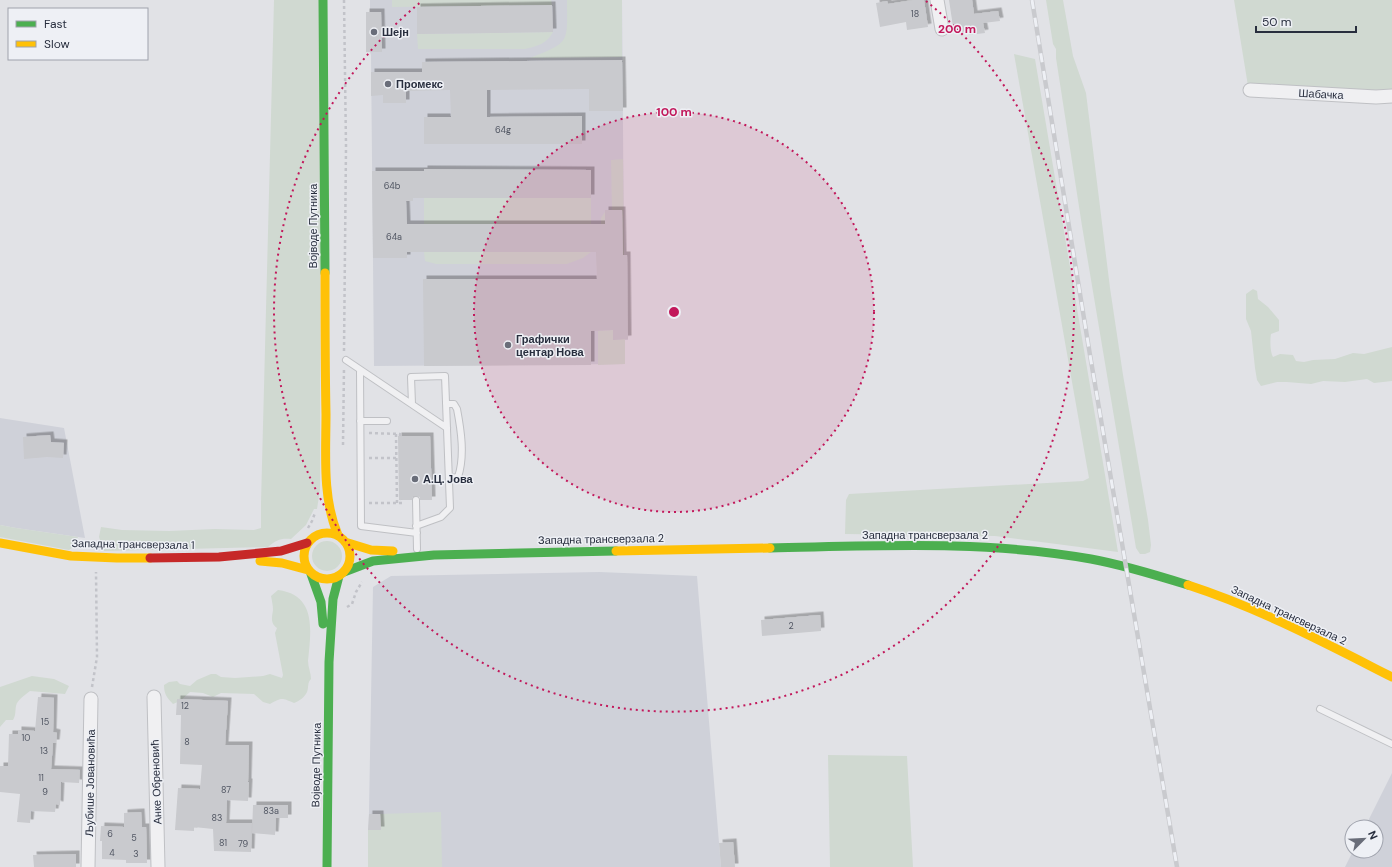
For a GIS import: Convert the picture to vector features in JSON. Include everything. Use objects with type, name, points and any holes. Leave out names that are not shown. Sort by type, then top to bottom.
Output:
[{"type":"main road","name":"Војводе Путника","points":[[323,0],[326,452],[333,527],[338,535]]},
{"type":"main road","name":"Војводе Путника","points":[[321,510],[322,478],[326,452]]},
{"type":"main road","points":[[309,541],[324,533],[338,535],[348,547],[350,557],[347,568],[334,579],[322,579],[310,572],[303,560],[303,554],[309,541],[316,528]]},
{"type":"main road","name":"Западна трансверзала 1","points":[[0,543],[71,556],[117,558],[220,557],[281,551],[309,541]]},
{"type":"main road","name":"Западна трансверзала 2","points":[[345,542],[371,550],[434,555]]},
{"type":"main road","name":"Западна трансверзала 2","points":[[341,574],[373,561],[434,555],[618,550],[716,550],[944,545],[1052,552],[1112,563],[1162,576],[1226,598],[1278,620],[1392,677]]},
{"type":"main road","name":"Западна трансверзала 1","points":[[220,557],[282,563],[310,572]]},
{"type":"main road","name":"Војводе Путника","points":[[310,572],[321,602],[329,662]]},
{"type":"main road","name":"Војводе Путника","points":[[327,867],[329,662],[333,599],[341,574]]},
{"type":"street","points":[[936,0],[942,29]]},
{"type":"street","name":"Шабачка","points":[[1250,90],[1376,97],[1392,96]]},
{"type":"street","name":"Анке Обреновић","points":[[154,697],[158,867]]},
{"type":"street","name":"Љубише Јовановића","points":[[88,867],[91,699]]},
{"type":"lane","points":[[346,360],[447,428]]},
{"type":"lane","points":[[360,370],[361,526],[416,533]]},
{"type":"lane","points":[[412,404],[411,377],[445,376],[450,508],[441,517],[416,526]]},
{"type":"lane","points":[[446,404],[454,404],[457,409],[461,443],[460,470],[458,477],[449,478]]},
{"type":"lane","points":[[360,421],[387,421]]},
{"type":"lane","points":[[416,500],[417,549]]},
{"type":"lane","points":[[1320,709],[1392,744]]},
{"type":"path","points":[[344,0],[346,146],[344,348]]},
{"type":"path","points":[[343,449],[344,368]]},
{"type":"path","points":[[361,433],[400,434],[400,436]]},
{"type":"path","points":[[396,434],[398,458],[397,503]]},
{"type":"path","points":[[361,458],[398,458]]},
{"type":"path","points":[[361,504],[402,503],[401,500]]},
{"type":"path","points":[[91,699],[96,657],[96,572]]},
{"type":"path","points":[[345,608],[352,604],[356,592],[364,579]]},
{"type":"shaded area","points":[[274,0],[320,0],[320,490],[317,509],[314,509],[306,525],[291,539],[279,540],[268,547],[104,551],[99,537],[101,527],[122,530],[169,531],[215,529],[254,530],[261,528]]},
{"type":"shaded area","points":[[370,0],[622,0],[624,255],[627,255],[628,340],[625,340],[625,364],[374,366],[371,55],[370,52],[366,52],[366,12],[370,12]]},
{"type":"shaded area","points":[[392,0],[551,0],[552,5],[392,7]]},
{"type":"shaded area","points":[[567,0],[622,0],[622,57],[530,58],[553,48],[560,44],[564,39],[567,25]]},
{"type":"shaded area","points":[[1046,0],[1063,0],[1073,56],[1086,93],[1110,288],[1123,375],[1148,520],[1151,545],[1150,552],[1145,554],[1140,554],[1136,548],[1082,226],[1056,58],[1056,49],[1053,44]]},
{"type":"shaded area","points":[[1234,0],[1392,0],[1392,93],[1248,86]]},
{"type":"shaded area","points":[[553,32],[545,42],[525,49],[418,49],[417,34]]},
{"type":"shaded area","points":[[1014,54],[1035,59],[1118,552],[995,536],[845,534],[846,500],[849,494],[1083,481],[1089,478]]},
{"type":"shaded area","points":[[623,159],[624,255],[601,255],[601,218],[605,212],[623,253],[622,210],[612,210],[611,160]]},
{"type":"shaded area","points":[[424,198],[591,198],[591,224],[424,224]]},
{"type":"shaded area","points":[[424,252],[591,252],[583,258],[567,264],[436,264],[425,261]]},
{"type":"shaded area","points":[[1253,289],[1257,291],[1258,299],[1268,307],[1279,320],[1279,331],[1271,334],[1270,339],[1273,357],[1280,354],[1293,355],[1296,361],[1304,362],[1335,359],[1353,353],[1364,354],[1392,347],[1392,381],[1374,383],[1367,379],[1345,382],[1323,381],[1311,384],[1277,382],[1261,386],[1257,380],[1251,331],[1246,319],[1246,294]]},
{"type":"shaded area","points":[[613,330],[613,340],[625,339],[625,364],[598,365],[598,331]]},
{"type":"shaded area","points":[[0,418],[64,428],[85,538],[0,525]]},
{"type":"shaded area","points":[[0,525],[78,537],[73,547],[69,550],[0,537]]},
{"type":"shaded area","points":[[327,541],[333,542],[341,550],[341,562],[333,570],[327,571],[321,570],[313,562],[312,556],[313,550],[321,542]]},
{"type":"shaded area","points":[[599,572],[697,576],[721,867],[368,867],[373,587],[391,576]]},
{"type":"shaded area","points":[[278,590],[291,593],[300,599],[309,616],[310,638],[308,661],[311,679],[305,696],[294,703],[282,699],[270,704],[263,702],[254,694],[221,693],[213,697],[203,693],[190,692],[180,701],[173,704],[165,693],[164,685],[169,682],[177,681],[180,684],[190,686],[197,680],[211,674],[216,674],[221,677],[235,678],[270,674],[282,678],[283,675],[275,633],[277,628],[273,624],[272,620],[273,608],[271,596]]},
{"type":"shaded area","points":[[32,676],[54,679],[69,686],[65,694],[30,691],[18,702],[13,720],[6,720],[0,727],[0,687]]},
{"type":"shaded area","points":[[828,755],[907,756],[913,867],[830,867]]},
{"type":"shaded area","points":[[1392,773],[1392,867],[1345,867],[1349,859],[1384,859],[1384,819],[1369,819]]},
{"type":"shaded area","points":[[441,812],[442,867],[368,867],[368,830],[381,830],[380,814]]},
{"type":"building","points":[[913,0],[924,0],[928,27],[907,30],[906,22],[880,27],[876,3],[887,1],[888,4]]},
{"type":"building","points":[[949,0],[972,0],[974,14],[998,11],[1000,21],[983,23],[985,33],[969,35],[968,31],[954,33]]},
{"type":"building","points":[[552,5],[553,32],[417,34],[417,7]]},
{"type":"building","name":"Шејн","points":[[366,12],[381,12],[382,52],[366,52]]},
{"type":"building","points":[[622,60],[623,111],[589,111],[589,89],[487,90],[487,117],[582,116],[582,144],[424,144],[424,117],[451,117],[450,90],[406,91],[406,103],[383,103],[383,95],[371,96],[371,72],[422,72],[422,62]]},
{"type":"building","points":[[424,169],[591,170],[591,198],[413,198],[413,201],[406,201],[407,224],[605,224],[605,210],[622,210],[623,255],[627,255],[628,339],[613,340],[613,330],[591,331],[591,365],[424,366],[423,279],[597,279],[596,252],[407,252],[407,258],[373,258],[372,171],[424,171]]},
{"type":"building","points":[[50,435],[51,442],[64,443],[63,458],[47,457],[24,459],[23,437]]},
{"type":"building","name":"А.Ц. Јова","points":[[398,436],[430,436],[432,500],[420,500],[420,497],[413,496],[412,500],[399,500]]},
{"type":"building","points":[[820,615],[821,631],[762,636],[761,620]]},
{"type":"building","points":[[38,697],[54,698],[53,732],[57,733],[56,743],[53,743],[51,769],[80,770],[79,783],[61,782],[60,805],[56,804],[55,812],[31,811],[30,823],[17,822],[20,794],[0,792],[0,766],[8,766],[9,734],[18,734],[18,730],[35,731]]},
{"type":"building","points":[[177,699],[228,701],[225,745],[249,745],[249,782],[248,801],[227,800],[226,823],[252,823],[251,852],[214,851],[213,829],[194,827],[194,831],[175,830],[178,788],[200,789],[202,765],[180,764],[181,715],[176,715]]},
{"type":"building","points":[[253,805],[288,805],[288,818],[276,818],[275,835],[252,833]]},
{"type":"building","points":[[141,812],[142,827],[146,827],[147,863],[126,863],[126,860],[102,859],[102,841],[100,841],[101,826],[124,827],[124,813]]},
{"type":"building","points":[[369,814],[380,814],[381,830],[368,830]]},
{"type":"building","points":[[733,842],[735,867],[721,867],[719,843]]},
{"type":"building","points":[[76,854],[76,867],[34,867],[33,855]]},
{"type":"railway","points":[[1032,0],[1090,355],[1177,867]]},
{"type":"traffic: fast","points":[[323,0],[325,273]]},
{"type":"traffic: fast","points":[[770,548],[931,546],[1011,549],[1051,553],[1103,561],[1140,570],[1188,585]]},
{"type":"traffic: fast","points":[[344,572],[373,561],[434,555],[616,551]]},
{"type":"traffic: fast","points":[[311,574],[321,602],[323,624]]},
{"type":"traffic: fast","points":[[327,867],[329,662],[333,599],[339,576]]},
{"type":"traffic: slow","points":[[325,273],[326,475],[329,506],[338,535]]},
{"type":"traffic: slow","points":[[332,533],[344,539],[349,547],[350,556],[349,565],[344,573],[336,578],[322,579],[310,573],[305,565],[304,551],[310,539],[318,534],[332,533]]},
{"type":"traffic: slow","points":[[345,542],[371,550],[393,551]]},
{"type":"traffic: slow","points":[[0,543],[71,556],[150,558]]},
{"type":"traffic: slow","points":[[616,551],[770,548]]},
{"type":"traffic: slow","points":[[260,561],[282,563],[308,570]]},
{"type":"traffic: slow","points":[[1188,585],[1266,615],[1392,677]]},
{"type":"traffic: jam","points":[[150,558],[219,557],[281,551],[307,543]]},
{"type":"place","name":"Шејн","points":[[374,32]]},
{"type":"place","name":"Промекс","points":[[388,84]]},
{"type":"place","name":"Графички центар Нова","points":[[508,345]]},
{"type":"place","name":"А.Ц. Јова","points":[[415,479]]}]
